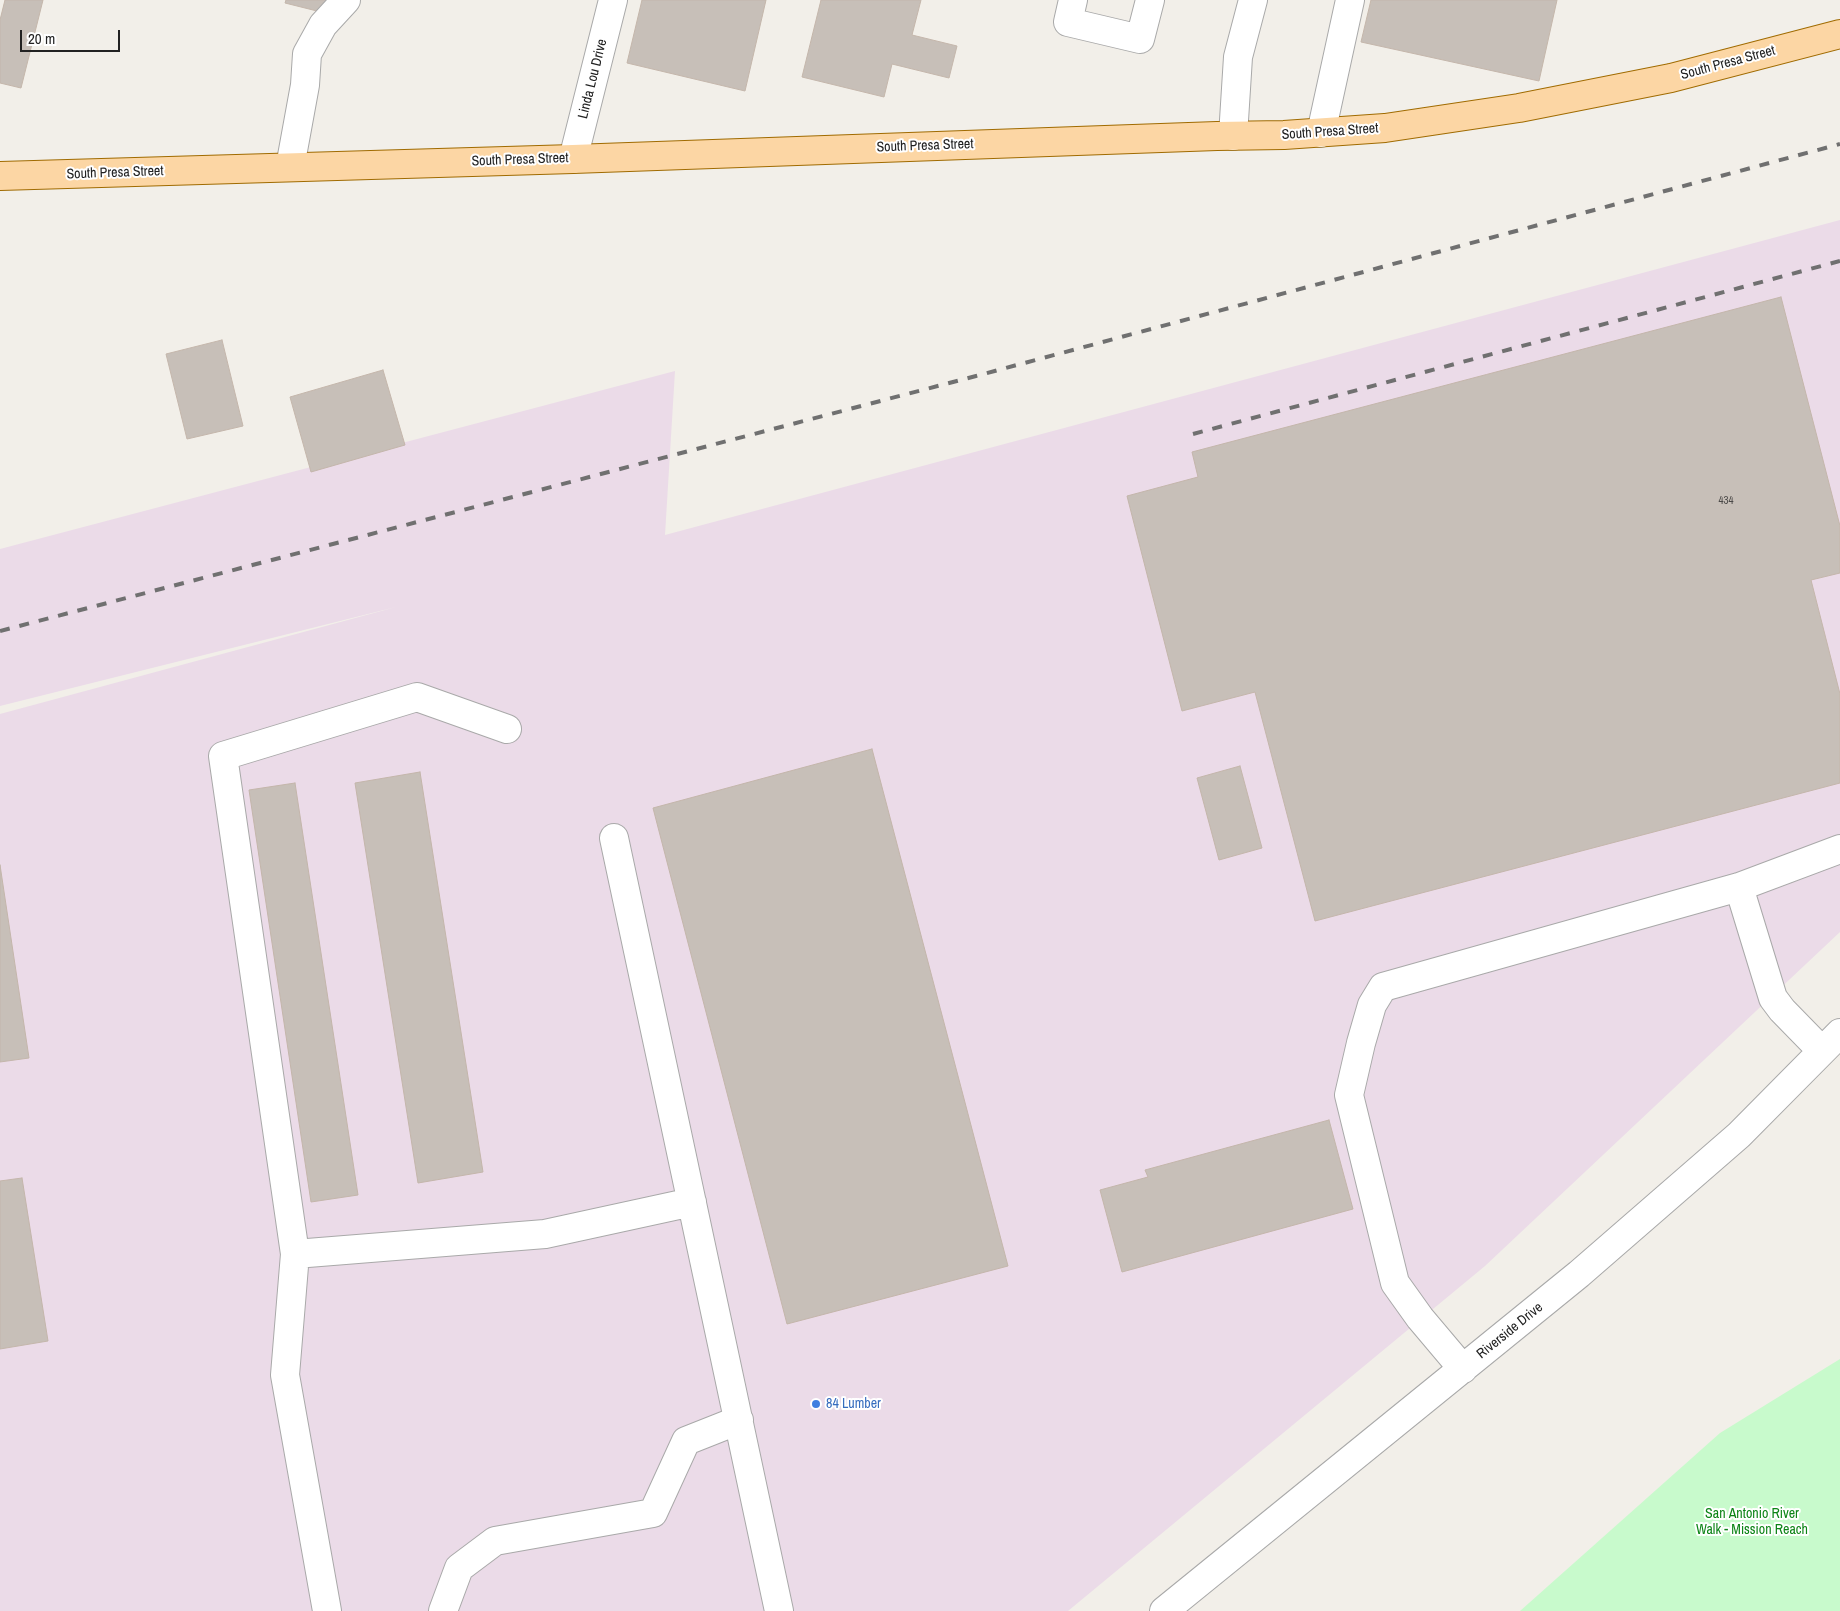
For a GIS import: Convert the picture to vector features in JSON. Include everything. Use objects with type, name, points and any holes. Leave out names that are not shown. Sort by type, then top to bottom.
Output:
[{"type":"main road","name":"South Presa Street","points":[[0,176],[573,159],[1321,133],[1385,128],[1519,108],[1671,78],[1840,34]]},
{"type":"street","points":[[290,168],[305,86],[307,54],[323,25],[346,0]]},
{"type":"street","name":"Linda Lou Drive","points":[[573,159],[613,0]]},
{"type":"street","points":[[1073,0],[1068,22],[1140,39],[1150,0]]},
{"type":"street","points":[[1233,136],[1238,57],[1253,0]]},
{"type":"street","points":[[1321,133],[1350,0]]},
{"type":"street","points":[[327,1611],[286,1375],[295,1254],[223,756],[417,697],[507,729]]},
{"type":"street","points":[[614,838],[780,1611]]},
{"type":"street","points":[[1463,1369],[1420,1318],[1395,1283],[1349,1095],[1372,1005],[1384,987],[1739,887],[1840,849]]},
{"type":"street","points":[[1739,887],[1773,998],[1831,1042]]},
{"type":"street","name":"Riverside Drive","points":[[1164,1611],[1579,1274],[1739,1135],[1831,1042]]},
{"type":"street","points":[[295,1254],[545,1234],[692,1202]]},
{"type":"street","points":[[443,1611],[459,1568],[496,1541],[653,1513],[686,1441],[739,1420]]},
{"type":"shaded area","points":[[1840,220],[1840,932],[1485,1266],[1068,1611],[0,1611],[0,714],[396,607],[0,706],[0,549],[675,371],[665,535]]},
{"type":"green space","name":"San Antonio River Walk - Mission Reach","points":[[1840,1359],[1840,1611],[1520,1611],[1720,1433]]},
{"type":"building","points":[[5,0],[43,0],[21,88],[0,83],[0,20]]},
{"type":"building","points":[[286,0],[333,0],[329,14],[285,3]]},
{"type":"building","points":[[642,0],[766,0],[745,91],[627,63]]},
{"type":"building","points":[[821,0],[921,0],[912,35],[957,46],[949,78],[892,64],[884,97],[802,77]]},
{"type":"building","points":[[1371,0],[1557,0],[1539,81],[1361,42]]},
{"type":"building","points":[[1781,297],[1840,526],[1840,573],[1811,580],[1840,694],[1840,783],[1315,921],[1255,692],[1182,711],[1127,496],[1198,477],[1192,452]]},
{"type":"building","points":[[222,340],[243,426],[187,439],[166,354]]},
{"type":"building","points":[[383,370],[405,445],[311,472],[290,397]]},
{"type":"building","points":[[872,749],[1008,1266],[787,1324],[653,808]]},
{"type":"building","points":[[1240,766],[1262,848],[1219,860],[1197,778]]},
{"type":"building","points":[[420,772],[483,1172],[418,1183],[355,783]]},
{"type":"building","points":[[295,783],[358,1195],[311,1202],[249,790]]},
{"type":"building","points":[[0,865],[29,1058],[0,1062]]},
{"type":"building","points":[[1329,1120],[1353,1209],[1122,1272],[1100,1190],[1148,1177],[1145,1170]]},
{"type":"building","points":[[22,1178],[48,1341],[0,1349],[0,1181]]},
{"type":"railway","points":[[0,631],[976,376],[1840,144]]},
{"type":"railway","points":[[1193,434],[1840,261]]},
{"type":"place","name":"84 Lumber","points":[[816,1404]]}]
